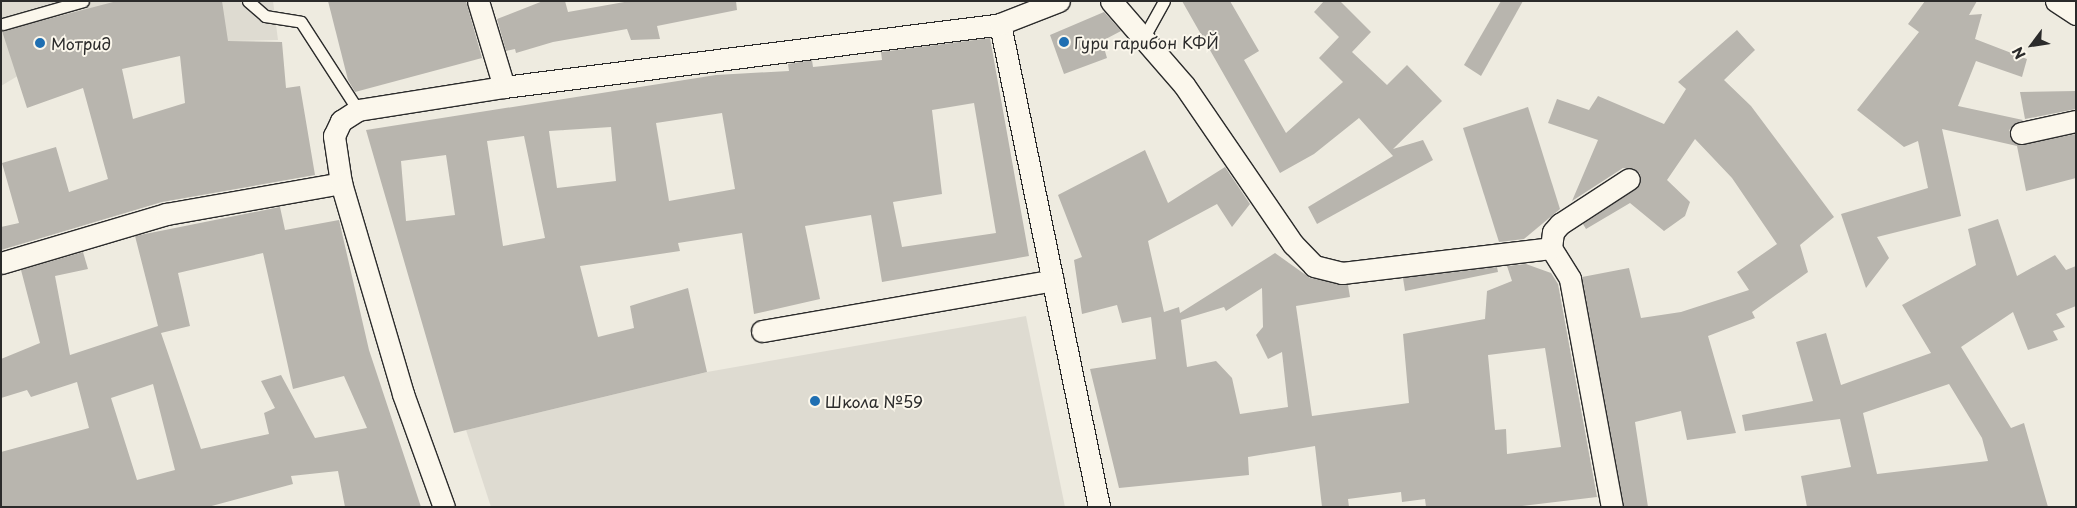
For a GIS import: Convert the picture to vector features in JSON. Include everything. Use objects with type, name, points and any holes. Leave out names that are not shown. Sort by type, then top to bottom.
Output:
[{"type":"street","points":[[478,1],[504,87]]},
{"type":"street","points":[[444,507],[403,394],[341,183],[334,136],[341,121],[358,110],[504,87],[1000,24],[1059,1]]},
{"type":"street","points":[[1111,1],[1144,37],[1314,266],[1342,273],[1551,248]]},
{"type":"street","points":[[1000,24],[1100,507]]},
{"type":"street","points":[[2021,133],[2076,121]]},
{"type":"street","points":[[1612,507],[1607,459],[1570,279],[1551,248],[1553,232],[1560,224],[1629,179]]},
{"type":"street","points":[[1,263],[166,214],[341,183]]},
{"type":"street","points":[[762,331],[1053,280]]},
{"type":"lane","points":[[2,24],[83,1]]},
{"type":"lane","points":[[248,1],[265,16],[301,22],[358,110]]},
{"type":"lane","points":[[1144,37],[1164,1]]},
{"type":"shaded area","name":"Мотрид","points":[[1,1],[273,1],[278,40],[71,44],[1,86]]},
{"type":"shaded area","name":"Школа №59","points":[[1026,316],[1065,507],[491,507],[466,430],[707,372]]},
{"type":"building","points":[[117,1],[222,1],[228,41],[282,42],[286,88],[300,86],[315,175],[162,202],[1,250],[1,227],[19,223],[2,163],[56,147],[69,192],[108,179],[83,88],[27,108],[2,31]],"holes":[[[180,56],[185,103],[133,119],[122,69]]]},
{"type":"building","points":[[328,1],[466,1],[482,58],[355,92],[348,80]]},
{"type":"building","points":[[543,1],[565,1],[568,12],[630,1],[736,1],[737,10],[657,26],[660,39],[631,40],[627,29],[553,42],[516,53],[515,49],[506,51],[497,19]]},
{"type":"building","points":[[1182,1],[1230,1],[1259,51],[1244,60],[1286,133],[1343,82],[1319,58],[1339,37],[1314,12],[1324,1],[1340,1],[1371,32],[1352,52],[1387,85],[1407,65],[1442,101],[1393,149],[1423,140],[1433,160],[1317,224],[1308,207],[1393,156],[1359,118],[1314,154],[1280,173]]},
{"type":"building","points":[[1501,1],[1523,1],[1481,76],[1464,65]]},
{"type":"building","points":[[1925,1],[1977,1],[1969,15],[1982,14],[1975,39],[2027,59],[2022,77],[1976,61],[1958,106],[2023,120],[2009,130],[2018,145],[2076,134],[2076,178],[2026,191],[2017,146],[1942,129],[1961,216],[1877,237],[1889,258],[1866,288],[1841,214],[1928,188],[1918,141],[1904,147],[1857,110],[1919,32],[1908,24]]},
{"type":"building","points":[[1104,12],[1121,31],[1102,41],[1107,58],[1064,74],[1050,35]]},
{"type":"building","points":[[1737,30],[1755,50],[1724,80],[1751,106],[1834,217],[1800,245],[1808,272],[1752,312],[1755,318],[1708,336],[1736,433],[1687,440],[1681,411],[1635,422],[1648,507],[1624,507],[1582,277],[1629,268],[1641,318],[1681,312],[1749,290],[1737,272],[1777,244],[1732,178],[1695,139],[1667,180],[1690,202],[1685,216],[1664,231],[1630,203],[1586,229],[1583,224],[1636,189],[1640,173],[1623,168],[1572,201],[1598,140],[1548,123],[1557,99],[1589,110],[1598,96],[1664,124],[1686,89],[1678,82]]},
{"type":"building","points":[[990,38],[1029,256],[882,282],[871,215],[805,226],[820,299],[754,314],[742,233],[678,243],[680,251],[580,266],[598,337],[634,328],[630,306],[688,288],[707,372],[454,433],[366,130],[716,75],[789,71],[788,64],[812,60],[813,67],[882,60],[881,52]],"holes":[[[974,103],[996,233],[902,247],[893,202],[942,194],[932,110]],[[722,113],[735,189],[669,201],[656,123]],[[611,127],[616,181],[557,188],[549,131]],[[524,136],[545,238],[503,246],[487,141]],[[446,155],[455,215],[406,221],[401,161]]]},
{"type":"building","points":[[2076,91],[2076,109],[2025,119],[2020,92]]},
{"type":"building","points":[[1528,107],[1560,209],[1524,239],[1499,242],[1463,128]]},
{"type":"building","points":[[1145,150],[1168,203],[1225,167],[1250,204],[1232,227],[1217,204],[1148,241],[1164,312],[1179,307],[1180,313],[1275,253],[1310,278],[1348,285],[1350,297],[1296,306],[1312,416],[1409,403],[1403,334],[1485,319],[1487,291],[1512,281],[1507,266],[1526,264],[1551,273],[1558,284],[1597,497],[1514,507],[1426,507],[1425,499],[1402,502],[1401,492],[1348,499],[1349,507],[1322,507],[1315,446],[1248,457],[1249,475],[1119,488],[1090,369],[1156,359],[1151,317],[1122,323],[1117,305],[1082,314],[1074,260],[1082,257],[1058,195]],"holes":[[[1262,288],[1263,327],[1256,335],[1268,359],[1282,352],[1288,407],[1240,414],[1232,378],[1216,361],[1187,367],[1181,320],[1224,307],[1226,311]],[[1545,348],[1561,447],[1507,454],[1506,429],[1495,430],[1488,355]]]},
{"type":"building","points":[[280,207],[285,230],[339,220],[369,350],[421,507],[345,507],[338,471],[291,476],[293,484],[208,507],[1,507],[1,452],[89,428],[77,382],[31,397],[27,390],[1,398],[1,359],[40,343],[21,270],[83,252],[88,269],[55,276],[70,355],[158,326],[135,236]],"holes":[[[263,253],[293,389],[344,376],[367,428],[315,438],[281,375],[261,381],[275,408],[264,413],[269,434],[201,449],[161,333],[190,326],[178,273]],[[153,384],[175,470],[137,480],[111,398]]]},
{"type":"building","points":[[1998,219],[2017,276],[2055,255],[2066,270],[2076,266],[2076,306],[2056,314],[2065,327],[2053,331],[2058,340],[2028,350],[2013,312],[1961,347],[2011,428],[2024,423],[2048,507],[1807,507],[1801,476],[1851,467],[1840,419],[1745,431],[1742,415],[1813,401],[1796,342],[1826,333],[1841,385],[1931,353],[1902,305],[1976,265],[1968,229]],"holes":[[[1949,384],[1982,438],[1988,461],[1877,474],[1863,413]]]},
{"type":"building","points":[[1497,267],[1498,272],[1405,291],[1403,278]]},
{"type":"place","name":"Гури гарибон КФЙ","points":[[1064,42]]},
{"type":"place","name":"Мотрид","points":[[40,43]]},
{"type":"place","name":"Школа №59","points":[[815,401]]}]
